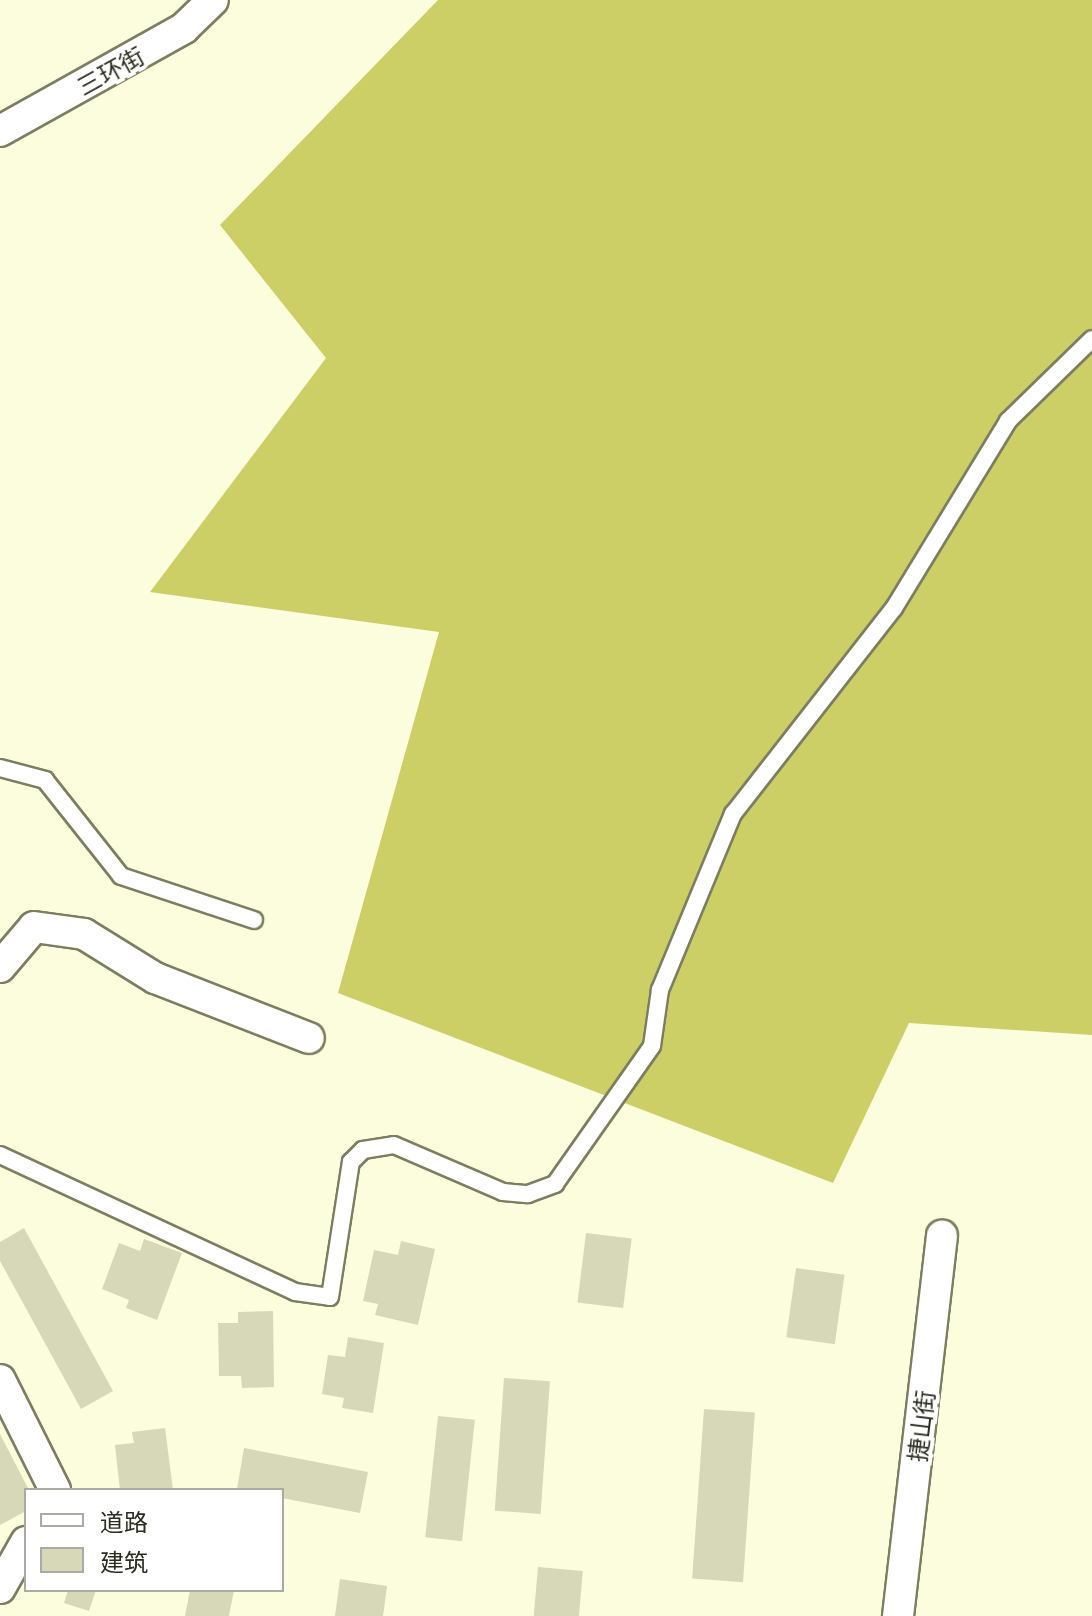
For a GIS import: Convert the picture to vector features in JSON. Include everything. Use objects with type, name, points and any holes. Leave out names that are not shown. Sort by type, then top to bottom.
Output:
[{"type":"street","name":"三环街","points":[[0,131],[184,28],[213,0]]},
{"type":"street","points":[[0,967],[34,927],[84,934],[155,978],[309,1038]]},
{"type":"street","name":"捷山街","points":[[898,1616],[942,1236]]},
{"type":"street","points":[[0,1380],[54,1488]]},
{"type":"street","points":[[0,1588],[24,1546]]},
{"type":"lane","points":[[0,1155],[295,1292],[330,1297],[351,1162],[363,1150],[394,1145],[503,1192],[528,1194],[555,1184],[652,1046],[660,990],[733,814],[894,608],[1008,421],[1092,339]]},
{"type":"lane","points":[[0,768],[45,780],[121,876],[254,920]]},
{"type":"shaded area","points":[[438,0],[1092,0],[1092,1035],[909,1023],[833,1183],[338,993],[439,632],[150,592],[326,358],[220,225]]},
{"type":"building","points":[[24,1228],[113,1391],[81,1409],[0,1261],[0,1242]]},
{"type":"building","points":[[586,1233],[632,1239],[623,1308],[577,1302]]},
{"type":"building","points":[[144,1239],[182,1253],[157,1320],[126,1308],[129,1300],[102,1289],[119,1243],[140,1251]]},
{"type":"building","points":[[401,1241],[435,1249],[418,1325],[375,1315],[378,1304],[363,1301],[374,1250],[398,1255]]},
{"type":"building","points":[[796,1268],[845,1275],[835,1344],[786,1337]]},
{"type":"building","points":[[273,1311],[274,1387],[242,1388],[241,1376],[219,1376],[218,1323],[238,1323],[238,1312]]},
{"type":"building","points":[[348,1337],[384,1343],[373,1413],[342,1408],[344,1398],[322,1394],[328,1355],[345,1357]]},
{"type":"building","points":[[504,1378],[550,1381],[541,1514],[495,1511]]},
{"type":"building","points":[[704,1409],[755,1413],[743,1582],[692,1579]]},
{"type":"building","points":[[438,1416],[475,1420],[462,1541],[425,1537]]},
{"type":"building","points":[[165,1428],[173,1488],[120,1488],[115,1445],[134,1443],[132,1432]]},
{"type":"building","points":[[0,1434],[28,1488],[24,1488],[24,1512],[0,1525]]},
{"type":"building","points":[[244,1448],[368,1472],[360,1513],[284,1498],[284,1488],[237,1488]]},
{"type":"building","points":[[538,1567],[583,1571],[579,1616],[534,1616]]},
{"type":"building","points":[[340,1579],[387,1586],[383,1616],[335,1616]]},
{"type":"building","points":[[67,1592],[95,1592],[89,1611],[64,1603]]},
{"type":"building","points":[[190,1592],[234,1592],[229,1616],[185,1616]]}]
